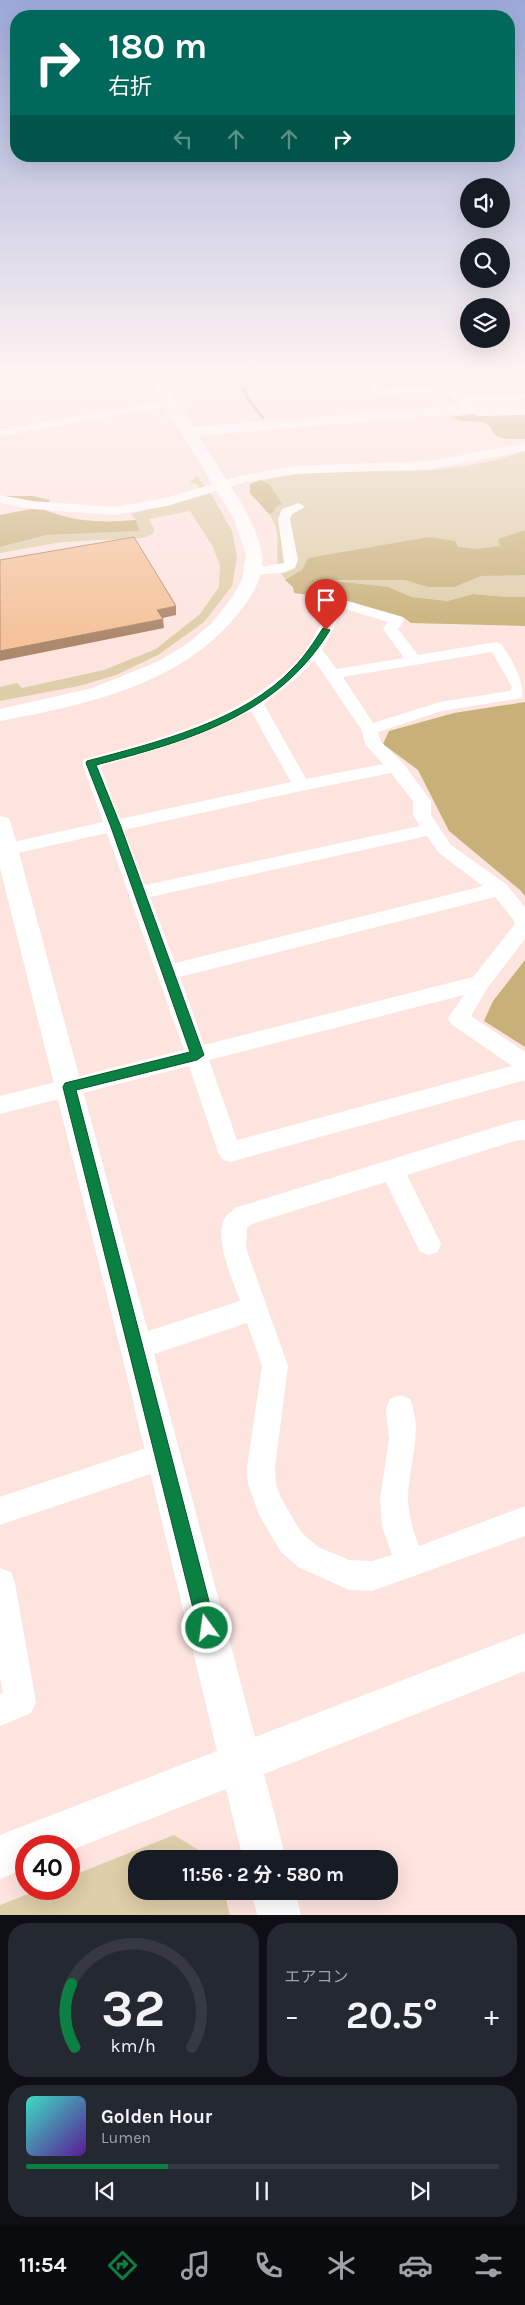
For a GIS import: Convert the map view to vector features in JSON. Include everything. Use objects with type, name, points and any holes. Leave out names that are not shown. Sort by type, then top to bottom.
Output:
[{"type":"street","points":[[0,715],[85,697],[147,674],[175,660],[217,630],[237,604],[253,572],[254,556],[248,533],[207,461]]},
{"type":"street","points":[[0,499],[32,505],[114,511],[167,502],[244,479],[293,470],[431,465],[450,461]]},
{"type":"street","points":[[253,572],[283,569],[290,565],[291,560],[284,519],[287,512],[299,507]]},
{"type":"street","points":[[414,660],[390,629],[397,620],[337,602],[326,630],[314,650],[295,672],[255,703],[207,727],[160,744],[90,763],[116,827],[230,1152],[525,1071]]},
{"type":"street","points":[[333,674],[496,647],[520,687],[516,695],[440,707],[369,729]]},
{"type":"street","points":[[314,650],[333,674],[369,729],[373,744],[397,767],[422,802],[422,815],[445,849],[498,889],[522,916],[525,925],[480,983],[470,1003],[458,1018],[525,1064]]},
{"type":"street","points":[[255,703],[301,785]]},
{"type":"street","points":[[263,1850],[136,1346],[69,1087],[2,841],[116,827],[301,785],[397,767]]},
{"type":"street","points":[[139,893],[432,829]]},
{"type":"street","points":[[168,972],[498,889]]},
{"type":"street","points":[[0,1105],[480,983]]},
{"type":"street","points":[[525,1130],[515,1131],[244,1216],[235,1223],[234,1248],[275,1366],[261,1467],[262,1484],[269,1505],[291,1542],[308,1557],[349,1575],[372,1576],[410,1564],[525,1521]]},
{"type":"street","points":[[392,1170],[429,1244]]},
{"type":"street","points":[[136,1346],[254,1309]]},
{"type":"street","points":[[400,1409],[403,1440],[394,1499],[398,1526],[410,1564]]},
{"type":"street","points":[[0,1511],[164,1456]]},
{"type":"street","points":[[0,1583],[20,1702],[0,1710]]},
{"type":"street","points":[[55,1835],[525,1652]]},
{"type":"street","points":[[0,1857],[15,1851]]},
{"type":"street","points":[[276,1900],[280,1915]]},
{"type":"shaded area","points":[[525,461],[525,597],[473,594],[449,601],[412,597],[388,587],[293,587],[281,573],[279,567],[276,526],[250,493],[250,484],[290,475],[331,472],[413,471],[455,468],[485,462]]},
{"type":"shaded area","points":[[197,476],[213,497],[232,531],[237,557],[232,586],[204,622],[158,655],[116,675],[79,686],[0,701],[0,687],[17,683],[22,688],[104,670],[156,649],[200,614],[219,587],[220,565],[212,545],[190,511],[149,519],[154,529],[153,534],[142,538],[62,542],[0,553],[0,547],[47,535],[138,531],[136,520],[131,514],[199,496],[199,485],[190,482]]},
{"type":"shaded area","points":[[261,480],[270,485],[282,504],[269,514],[250,493],[250,484]]},
{"type":"shaded area","points":[[5,496],[32,496],[50,500],[43,509],[65,517],[100,521],[136,520],[139,531],[47,535],[0,547],[0,515],[31,509],[30,504],[6,500]]},
{"type":"shaded area","points":[[525,530],[525,575],[481,576],[454,587],[428,587],[405,580],[324,580],[388,587],[412,597],[448,601],[473,594],[525,597],[525,626],[411,623],[403,617],[344,600],[294,593],[293,587],[285,580],[302,570],[308,558],[429,537],[455,541],[458,547],[478,549],[500,546],[498,539]]},
{"type":"shaded area","points":[[525,702],[525,896],[449,831],[418,770],[383,744],[389,731],[454,713]]},
{"type":"shaded area","points":[[525,960],[525,1047],[484,1021],[493,1001]]},
{"type":"shaded area","points":[[174,1835],[198,1850],[136,1850]]},
{"type":"shaded area","points":[[128,1853],[128,1900],[226,1900],[230,1915],[0,1915],[0,1905],[15,1899],[80,1900],[80,1873]]},
{"type":"building","points":[[134,537],[176,606],[157,610],[163,619],[0,651],[0,560]]},
{"type":"route","points":[[207,1628],[69,1087],[197,1055],[116,827],[90,763],[151,747],[207,727],[255,703],[295,672],[314,650],[326,630]]}]
